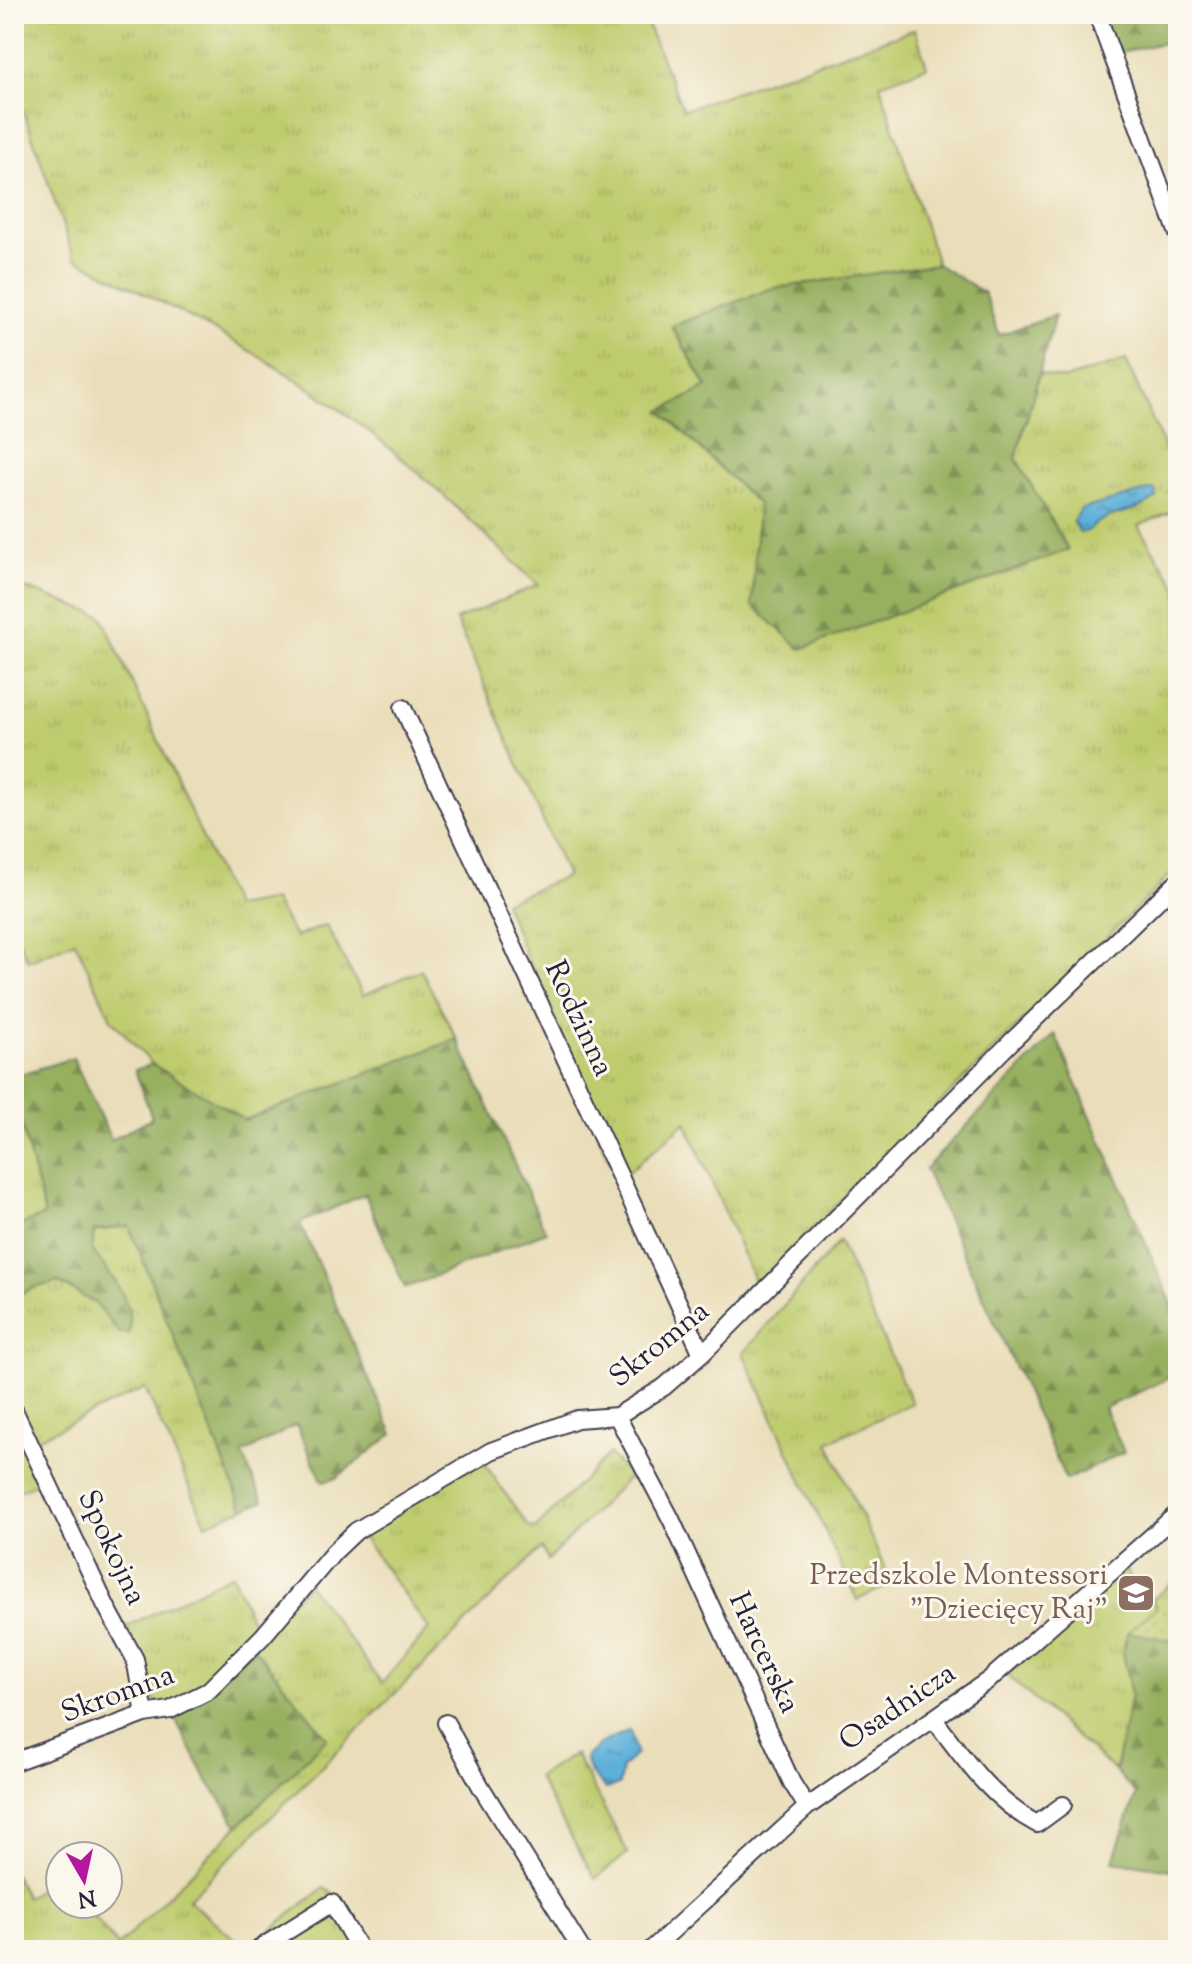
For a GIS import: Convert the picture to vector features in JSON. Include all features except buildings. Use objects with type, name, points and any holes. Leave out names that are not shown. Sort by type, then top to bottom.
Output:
[{"type":"street","points":[[1097,14],[1178,234]]},
{"type":"street","name":"Rodzinna","points":[[403,708],[702,1354]]},
{"type":"street","name":"Skromna","points":[[14,1762],[145,1714],[170,1710],[208,1691],[263,1636],[334,1552],[356,1531],[491,1451],[577,1419],[617,1416],[664,1387],[702,1354],[968,1084],[1178,881]]},
{"type":"street","name":"Spokojna","points":[[14,1410],[106,1606],[135,1659],[145,1714]]},
{"type":"street","name":"Harcerska","points":[[617,1416],[671,1519],[792,1783],[807,1807]]},
{"type":"street","name":"Osadnicza","points":[[651,1950],[807,1807],[990,1679],[1178,1513]]},
{"type":"street","points":[[934,1719],[975,1772],[1014,1811],[1037,1824],[1063,1805]]},
{"type":"street","points":[[446,1723],[481,1787],[582,1950]]},
{"type":"street","points":[[257,1950],[332,1903],[360,1950]]},
{"type":"green space","points":[[14,14],[643,14],[683,110],[915,29],[927,67],[880,84],[937,264],[770,289],[672,327],[707,387],[662,412],[1016,458],[1039,374],[1065,379],[1126,360],[1166,451],[1178,447],[1178,509],[1138,526],[1178,589],[1178,867],[756,1285],[686,1122],[618,1181],[504,902],[567,876],[456,620],[538,585],[411,467],[333,405],[225,336],[74,258],[14,83]]},
{"type":"green space","points":[[1096,14],[1178,14],[1178,40],[1111,54]]},
{"type":"green space","points":[[937,264],[984,293],[999,335],[1055,315],[1016,458],[1068,550],[801,649],[752,605],[758,504],[661,411],[707,387],[672,326],[770,289]]},
{"type":"green space","points":[[14,584],[102,616],[234,907],[274,900],[295,937],[326,925],[363,995],[421,970],[457,1039],[245,1120],[152,1064],[111,1019],[75,941],[28,961],[14,930]]},
{"type":"green space","points":[[1055,1034],[1178,1318],[1178,1374],[1104,1408],[1124,1452],[1066,1480],[925,1169]]},
{"type":"green space","points":[[457,1039],[546,1232],[405,1288],[365,1194],[300,1223],[393,1434],[336,1478],[323,1482],[296,1425],[242,1454],[263,1501],[243,1509],[129,1226],[94,1231],[92,1250],[125,1299],[129,1333],[119,1333],[95,1303],[58,1282],[14,1297],[14,1228],[45,1215],[14,1095],[14,1076],[73,1058],[111,1140],[152,1118],[135,1070],[152,1064],[245,1120]]},
{"type":"green space","points":[[14,1095],[45,1216],[14,1228]]},
{"type":"green space","points":[[129,1226],[243,1509],[206,1524],[145,1388],[25,1444],[42,1481],[14,1493],[14,1297],[57,1282],[95,1303],[119,1333],[117,1284],[92,1250],[93,1232]]},
{"type":"green space","points":[[839,1241],[912,1403],[828,1442],[892,1584],[857,1600],[743,1353]]},
{"type":"green space","points":[[609,1454],[630,1476],[548,1560],[541,1548],[188,1900],[247,1949],[323,1888],[334,1893],[365,1950],[14,1950],[14,1874],[26,1897],[44,1886],[44,1920],[96,1920],[118,1946],[326,1738],[172,1713],[153,1699],[124,1628],[232,1574],[259,1637],[308,1584],[382,1683],[429,1629],[357,1530],[480,1457],[529,1527],[536,1528]]},
{"type":"green space","points":[[1125,1567],[1129,1578],[1152,1600],[1178,1578],[1178,1642],[1128,1633],[1123,1651],[1131,1696],[1115,1771],[1007,1675]]},
{"type":"green space","points":[[1178,1578],[1178,1642],[1128,1632],[1157,1607],[1152,1600]]},
{"type":"green space","points":[[1128,1632],[1178,1642],[1178,1871],[1113,1861],[1136,1794],[1115,1771],[1131,1696],[1123,1651]]},
{"type":"green space","points":[[255,1649],[327,1738],[238,1826],[206,1778],[172,1713]]},
{"type":"green space","points":[[575,1754],[628,1853],[595,1879],[537,1777]]},
{"type":"water","points":[[1154,489],[1157,497],[1149,503],[1104,519],[1088,531],[1080,533],[1073,522],[1081,509]]},
{"type":"water","points":[[630,1730],[636,1754],[622,1768],[619,1785],[606,1789],[590,1773],[585,1758],[601,1743]]},
{"type":"place","name":"Przedszkole Montessori \"Dziecięcy Raj\"","points":[[1136,1593]]}]
